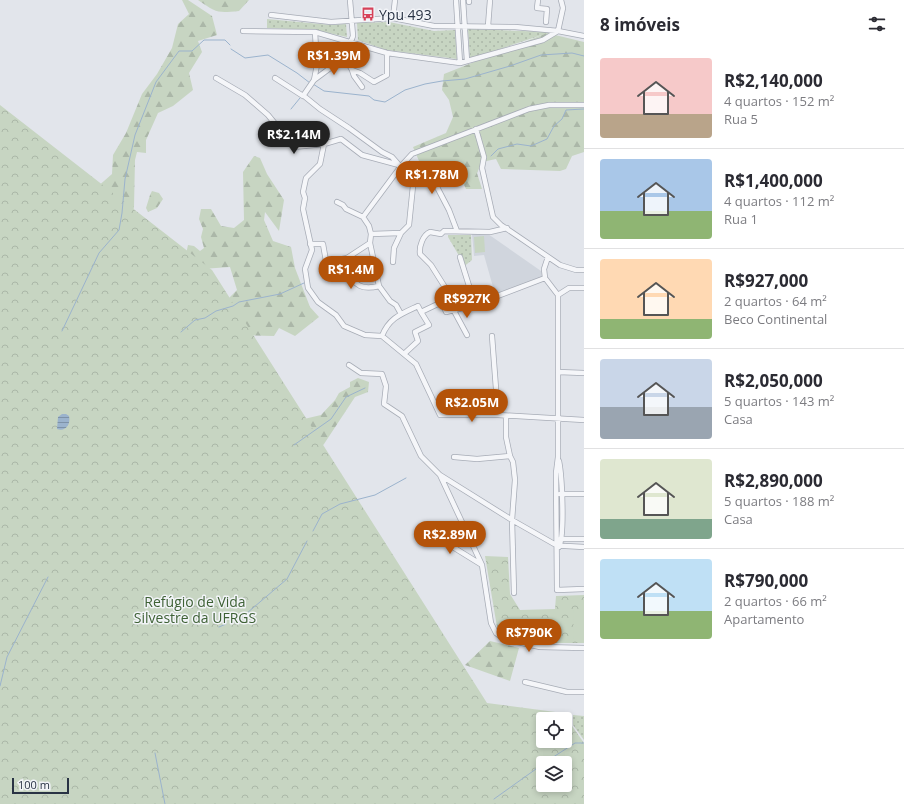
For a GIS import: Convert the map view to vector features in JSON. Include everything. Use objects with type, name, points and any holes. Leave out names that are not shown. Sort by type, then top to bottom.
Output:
[{"type":"street","points":[[314,80],[345,57],[353,36],[350,0]]},
{"type":"street","points":[[393,18],[395,0]]},
{"type":"street","points":[[456,0],[460,63]]},
{"type":"street","points":[[463,0],[467,61]]},
{"type":"street","points":[[488,26],[490,0]]},
{"type":"street","points":[[538,0],[537,8],[547,9],[546,22]]},
{"type":"street","points":[[243,31],[315,32],[387,54],[460,63],[543,40],[558,31],[563,8],[562,0]]},
{"type":"street","points":[[271,15],[331,22],[393,18],[434,26],[515,27],[558,31],[584,36]]},
{"type":"street","points":[[304,96],[314,80],[317,65],[315,32]]},
{"type":"street","points":[[352,70],[374,82],[387,75],[387,54]]},
{"type":"street","points":[[345,57],[354,76],[362,87]]},
{"type":"street","points":[[216,78],[245,94],[268,115],[294,147],[324,144],[341,139],[362,155],[400,165]]},
{"type":"street","points":[[275,78],[304,96],[320,109],[382,152],[392,157],[414,176],[437,188],[449,210],[457,232]]},
{"type":"street","points":[[363,217],[400,165],[412,154],[528,109],[549,105],[584,105]]},
{"type":"street","points":[[476,129],[484,157],[482,168],[493,217],[501,225],[560,265],[576,270],[584,270]]},
{"type":"street","points":[[324,144],[320,164],[306,178],[303,192],[305,198],[303,209],[312,250],[305,269],[308,288],[318,302],[336,315],[344,326],[365,335],[382,336],[416,364],[440,415],[498,415],[584,420]]},
{"type":"street","points":[[393,262],[394,248],[401,234],[409,225],[414,176]]},
{"type":"street","points":[[337,202],[363,217],[369,226],[371,234],[370,243],[379,286],[390,301],[396,305],[401,314]]},
{"type":"street","points":[[467,335],[453,309],[445,286],[431,265],[422,256],[419,251],[420,248],[427,234],[430,232],[441,234],[444,231],[490,232],[507,228]]},
{"type":"street","points":[[371,234],[401,234]]},
{"type":"street","points":[[310,244],[323,244],[328,262],[347,258],[370,243]]},
{"type":"street","points":[[460,257],[475,305]]},
{"type":"street","points":[[548,257],[544,269],[545,278],[558,295],[558,457],[556,473],[559,494],[556,590],[584,589]]},
{"type":"street","points":[[347,258],[353,280],[356,283],[363,288],[369,289],[379,286]]},
{"type":"street","points":[[421,312],[442,302],[446,312],[453,309],[475,305],[545,278]]},
{"type":"street","points":[[558,295],[569,288],[584,288]]},
{"type":"street","points":[[382,336],[385,327],[401,314],[418,306],[428,325],[415,332],[418,340],[404,354]]},
{"type":"street","points":[[492,336],[498,415]]},
{"type":"street","points":[[349,364],[361,373],[382,374],[386,386],[384,404],[402,416],[421,456],[440,475],[512,520],[557,543],[584,547]]},
{"type":"street","points":[[558,372],[584,372]]},
{"type":"street","points":[[506,416],[506,437],[510,456],[513,462],[515,480],[512,520],[514,593]]},
{"type":"street","points":[[454,457],[478,458],[510,456]]},
{"type":"street","points":[[440,475],[482,565],[491,623],[496,633],[504,639],[540,647],[584,648]]},
{"type":"street","points":[[559,494],[584,494]]},
{"type":"street","points":[[427,531],[482,565]]},
{"type":"street","points":[[557,543],[584,539]]},
{"type":"street","points":[[525,682],[567,692],[584,692]]},
{"type":"shaded area","points":[[472,234],[488,234],[541,271],[542,277],[495,294],[484,255],[474,256]]},
{"type":"green space","points":[[182,0],[188,0],[212,16],[217,35],[198,41],[202,52],[189,73],[193,90],[173,106],[158,113],[146,140],[146,153],[137,152],[135,160],[134,207],[130,227],[96,188],[112,174],[113,155],[126,133],[142,94],[157,74],[172,48],[178,24],[189,14]]},
{"type":"green space","points":[[198,0],[249,0],[239,11],[221,12],[214,10]]},
{"type":"green space","points":[[267,19],[331,25],[346,24],[347,37],[315,30],[267,28]]},
{"type":"green space","points":[[389,22],[434,31],[455,30],[457,59],[386,50],[358,40],[357,23]]},
{"type":"green space","points":[[468,29],[551,32],[470,59]]},
{"type":"green space","points":[[547,33],[584,42],[584,152],[572,156],[566,169],[560,171],[501,169],[496,159],[482,162],[477,173],[482,189],[466,189],[460,177],[444,185],[419,161],[413,147],[446,133],[453,117],[449,100],[442,90],[444,74]]},
{"type":"green space","name":"Refúgio de Vida Silvestre da UFRGS","points":[[0,105],[212,270],[487,703],[555,712],[536,712],[536,748],[572,748],[572,726],[584,743],[584,804],[0,804]]},
{"type":"green space","points":[[254,156],[260,158],[267,174],[284,200],[279,231],[265,212],[264,220],[273,241],[291,247],[295,268],[310,307],[319,317],[295,336],[279,328],[274,336],[236,335],[229,298],[237,290],[230,267],[202,269],[186,254],[188,245],[194,246],[200,251],[204,248],[201,237],[203,229],[199,219],[201,209],[211,209],[221,226],[234,228],[244,220],[243,172]]},
{"type":"green space","points":[[152,191],[159,193],[163,199],[157,208],[148,212],[146,208]]},
{"type":"green space","points":[[448,235],[471,235],[472,260],[462,268],[458,254]]},
{"type":"green space","points":[[484,236],[485,252],[475,253],[474,237]]},
{"type":"green space","points":[[358,378],[369,382],[368,392],[355,397],[324,444],[308,463],[304,419],[321,415],[335,400],[339,393],[350,387],[350,382]]},
{"type":"green space","points":[[485,556],[508,557],[510,594],[520,610],[555,609],[556,596],[584,595],[584,643],[539,643],[506,638],[497,627]]},
{"type":"green space","points":[[584,609],[584,639],[573,639],[574,610]]},
{"type":"green space","points":[[490,641],[519,648],[510,681],[465,665]]},
{"type":"green space","points":[[573,715],[584,716],[584,740],[573,725]]},
{"type":"water","points":[[62,414],[69,416],[69,422],[65,429],[60,430],[57,429],[58,417]]},
{"type":"waterway","points":[[62,331],[99,253],[119,230],[125,179],[135,135],[156,82],[179,51],[192,51],[204,40],[225,40],[230,45]]},
{"type":"waterway","points":[[231,49],[245,58],[268,55],[310,83]]},
{"type":"waterway","points":[[313,84],[324,91],[369,96],[374,100],[385,102],[405,90],[425,84],[465,79],[541,55],[572,53],[584,56]]},
{"type":"waterway","points":[[291,109],[300,98]]},
{"type":"waterway","points":[[491,156],[498,149],[517,144],[531,146],[547,139],[554,126],[562,119],[566,110],[584,109]]},
{"type":"waterway","points":[[181,332],[195,320],[205,318],[216,311],[233,306],[239,302],[280,294],[304,283]]},
{"type":"waterway","points":[[294,445],[331,419],[346,397],[365,388]]},
{"type":"waterway","points":[[313,531],[322,514],[340,504],[375,495],[406,478]]},
{"type":"waterway","points":[[232,621],[247,613],[287,579],[307,541]]},
{"type":"waterway","points":[[0,686],[7,657],[48,577]]},
{"type":"waterway","points":[[219,627],[226,624]]},
{"type":"waterway","points":[[555,756],[575,743],[584,743]]},
{"type":"waterway","points":[[155,753],[165,804]]},
{"type":"waterway","points":[[494,799],[536,769]]},
{"type":"place","name":"Ypu 493","points":[[368,14]]}]
